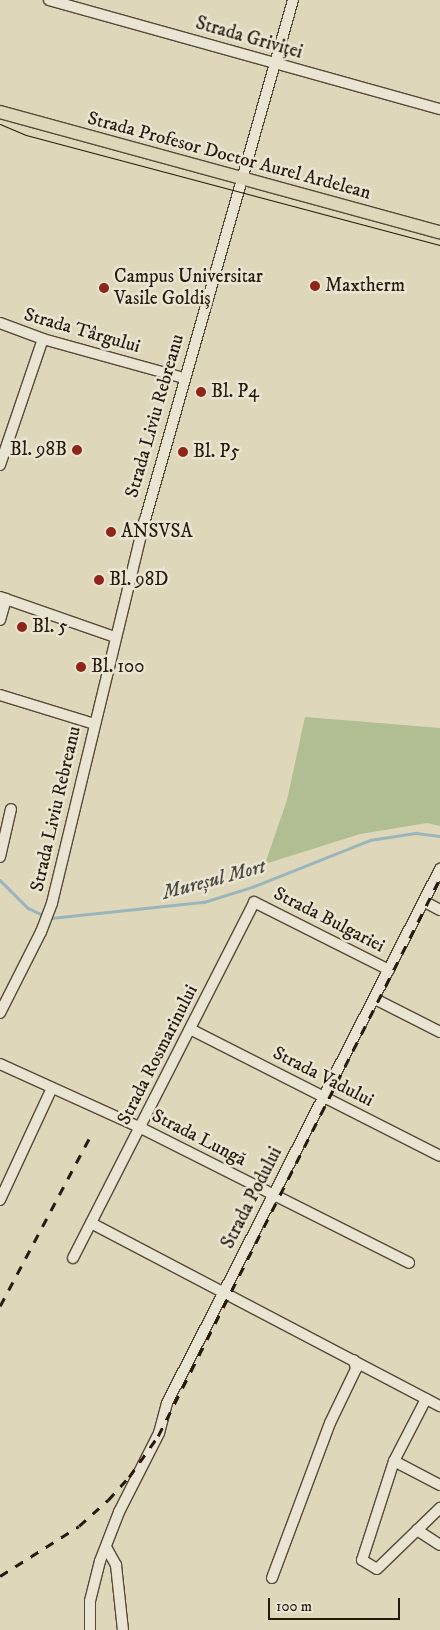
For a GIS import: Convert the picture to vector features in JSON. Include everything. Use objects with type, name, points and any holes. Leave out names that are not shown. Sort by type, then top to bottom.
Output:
[{"type":"main road","name":"Strada Profesor Doctor Aurel Ardelean","points":[[3,114],[440,232]]},
{"type":"street","name":"Strada Liviu Rebreanu","points":[[0,1013],[41,932],[48,914],[115,637],[184,378],[293,0]]},
{"type":"street","name":"Strada Griviței","points":[[53,1],[440,109]]},
{"type":"street","name":"Strada Târgului","points":[[0,323],[43,339],[184,378]]},
{"type":"street","points":[[0,465],[43,339]]},
{"type":"street","points":[[0,620],[3,598],[115,637]]},
{"type":"street","points":[[0,695],[94,724]]},
{"type":"street","points":[[0,857],[11,809]]},
{"type":"street","name":"Strada Podului","points":[[90,1630],[93,1585],[119,1512],[159,1433],[167,1403],[425,902],[440,869]]},
{"type":"street","name":"Strada Bulgariei","points":[[254,902],[389,970]]},
{"type":"street","name":"Strada Rosmarinului","points":[[73,1258],[141,1128],[254,902]]},
{"type":"street","points":[[425,902],[440,910]]},
{"type":"street","points":[[375,999],[440,1032]]},
{"type":"street","name":"Strada Vadului","points":[[190,1029],[440,1156]]},
{"type":"street","name":"Strada Lungă","points":[[0,1064],[141,1128],[409,1264]]},
{"type":"street","points":[[0,1200],[52,1088]]},
{"type":"street","points":[[91,1223],[222,1294],[354,1360],[440,1406]]},
{"type":"street","points":[[272,1578],[330,1423],[356,1369],[354,1360]]},
{"type":"street","points":[[426,1399],[394,1461],[362,1560],[377,1569],[440,1508]]},
{"type":"street","points":[[394,1461],[440,1486]]},
{"type":"street","points":[[417,1530],[440,1545]]},
{"type":"street","points":[[106,1547],[116,1565],[123,1630]]},
{"type":"green space","points":[[305,717],[440,728],[440,826],[427,823],[360,834],[265,864],[287,800]]},
{"type":"waterway","name":"Mureșul Mort","points":[[51,918],[204,902],[252,887],[370,840],[416,833],[440,836]]},
{"type":"waterway","name":"Mureșul Mort","points":[[0,880],[28,908],[43,915]]},
{"type":"tram line","points":[[0,124],[26,135],[440,245]]},
{"type":"railway","points":[[0,1576],[79,1526],[108,1500],[129,1477],[158,1436],[440,878]]},
{"type":"railway","points":[[0,1306],[93,1131]]},
{"type":"place","name":"Maxtherm","points":[[315,286]]},
{"type":"place","name":"Campus Universitar Vasile Goldiș","points":[[104,288]]},
{"type":"place","name":"Bl. P4","points":[[201,392]]},
{"type":"place","name":"Bl. 98B","points":[[77,450]]},
{"type":"place","name":"Bl. P5","points":[[183,452]]},
{"type":"place","name":"ANSVSA","points":[[111,532]]},
{"type":"place","name":"Bl. 98D","points":[[99,580]]},
{"type":"place","name":"Bl. 5","points":[[22,627]]},
{"type":"place","name":"Bl. 100","points":[[81,667]]}]
